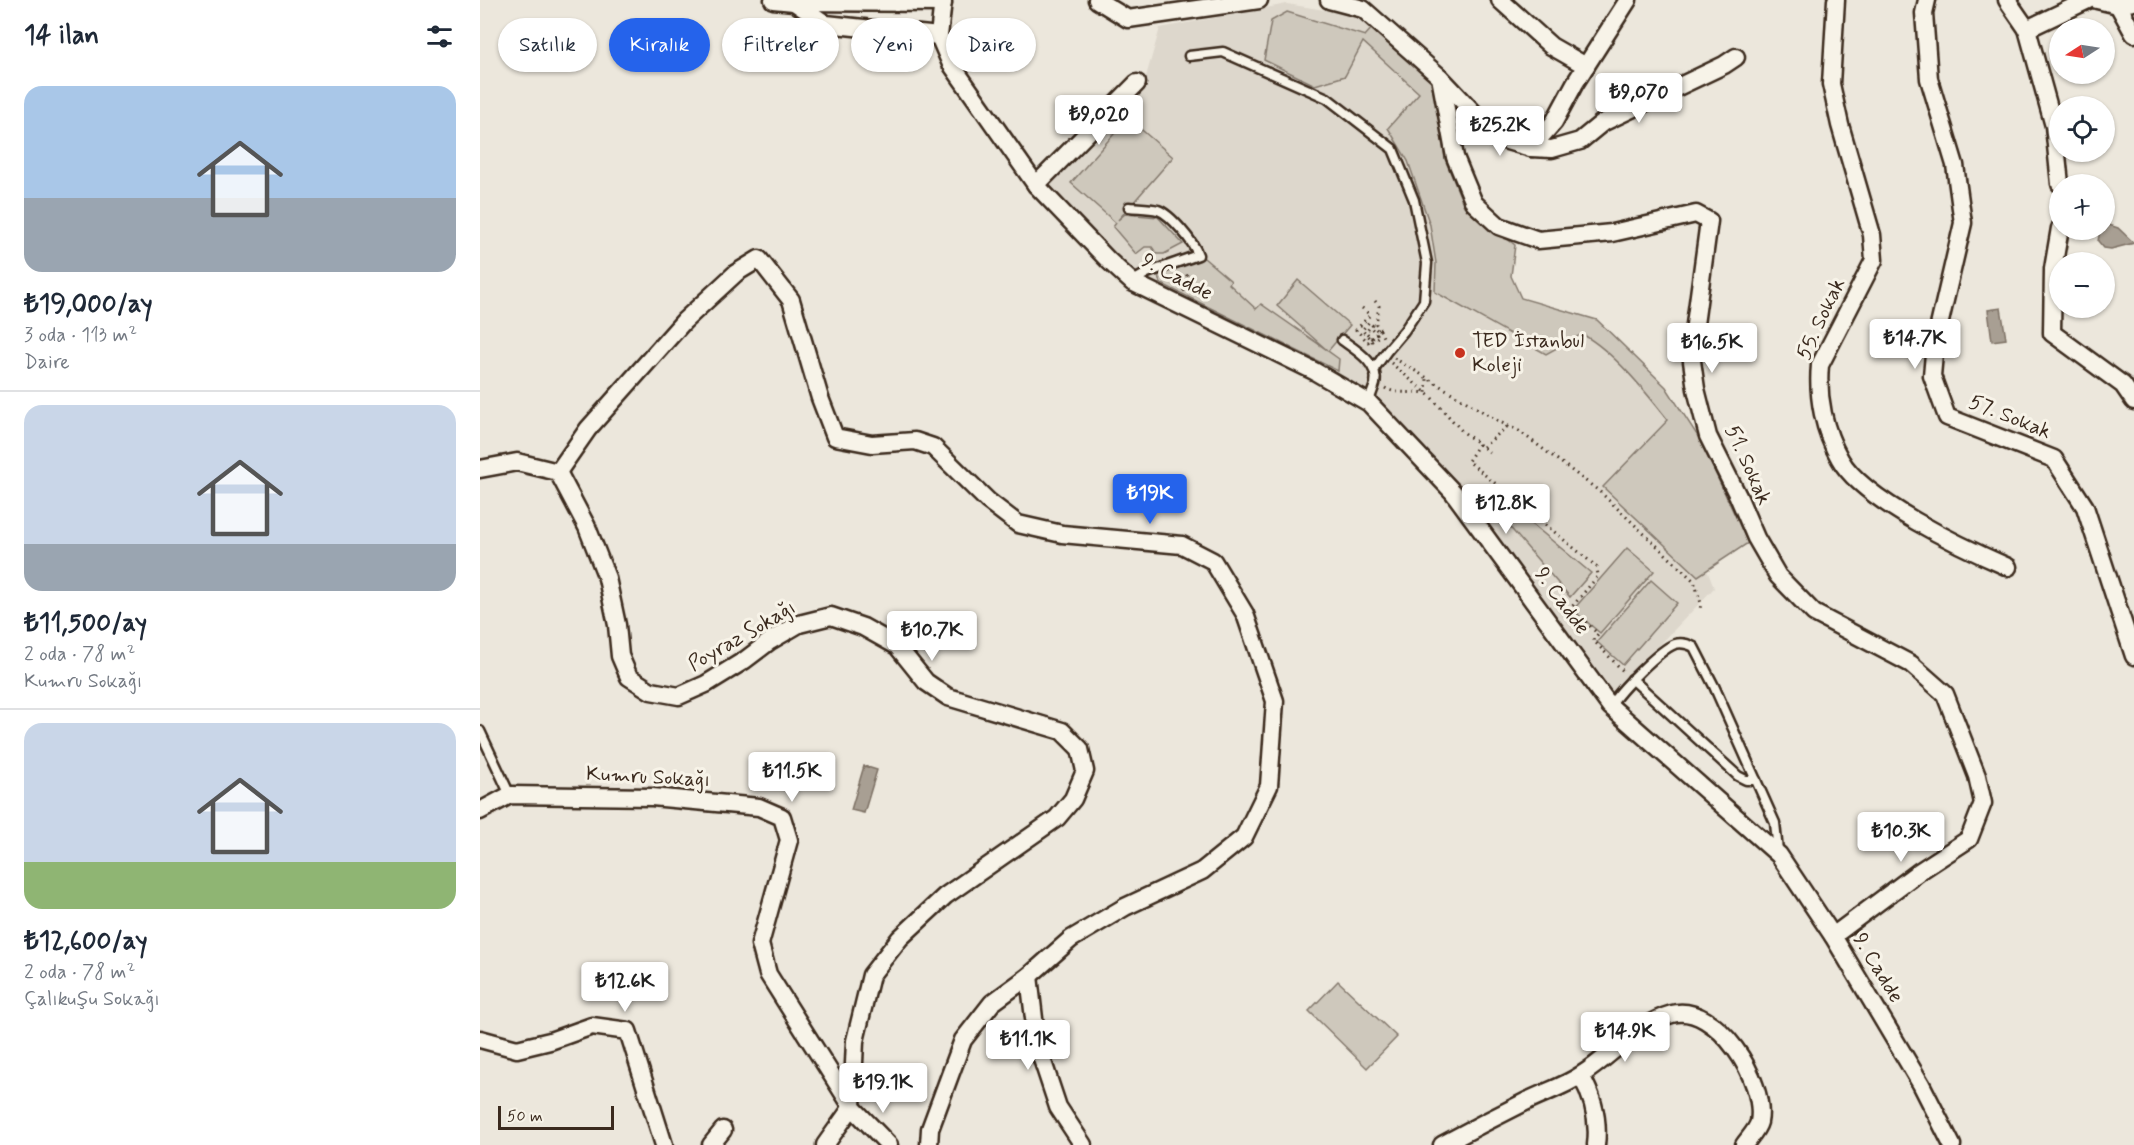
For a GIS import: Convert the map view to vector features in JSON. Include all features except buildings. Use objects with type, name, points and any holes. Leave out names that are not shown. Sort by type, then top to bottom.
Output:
[{"type":"street","points":[[773,0],[943,2],[939,36],[826,24],[794,2]]},
{"type":"street","points":[[1098,0],[1128,19],[1259,0]]},
{"type":"street","points":[[1329,0],[1363,9],[1440,77],[1489,129],[1507,141],[1531,148],[1552,149],[1580,141],[1602,123],[1724,65],[1736,57]]},
{"type":"street","points":[[1500,0],[1551,46],[1586,66]]},
{"type":"street","points":[[1531,148],[1554,122],[1628,0]]},
{"type":"street","name":"55. Sokak","points":[[1836,0],[1830,84],[1872,235],[1874,260],[1820,365],[1819,382],[1826,426],[1840,460],[1862,484],[1896,509],[1966,549],[2008,567]]},
{"type":"street","name":"57. Sokak","points":[[1927,0],[1924,13],[1929,79],[1955,165],[1963,223],[1935,342],[1932,376],[1947,417],[2054,459],[2085,507],[2134,656]]},
{"type":"street","points":[[2007,0],[2027,29],[2054,126],[2059,174]]},
{"type":"street","points":[[2027,29],[2088,0]]},
{"type":"street","points":[[2097,0],[2126,3],[2134,34]]},
{"type":"street","name":"9. Cadde","points":[[939,36],[951,64],[1036,185],[1132,282],[1314,371],[1369,403],[1453,492],[1610,706],[1779,855],[1833,936],[1921,1084],[1952,1145]]},
{"type":"street","name":"51. Sokak","points":[[1440,77],[1455,157],[1474,203],[1499,226],[1538,240],[1612,234],[1696,214],[1708,220],[1691,354],[1696,389],[1708,436],[1756,537],[1778,576],[1814,613],[1911,664],[1945,694],[1977,776],[1983,803],[1969,839],[1920,871],[1833,936]]},
{"type":"street","points":[[1036,185],[1137,83]]},
{"type":"street","points":[[2058,240],[2053,269],[2052,333],[2123,385],[2134,401]]},
{"type":"street","points":[[480,469],[517,462],[558,472],[588,429],[684,321],[736,273],[759,259],[791,300],[820,398],[835,437],[872,444],[915,441],[933,447],[988,501],[1018,524],[1062,534],[1182,545],[1213,561],[1245,614],[1275,701],[1269,786],[1244,837],[1202,871],[1125,907],[1071,939],[1029,976],[992,1003],[963,1040],[930,1129],[929,1145]]},
{"type":"street","name":"Poyraz Sokağı","points":[[558,472],[587,527],[606,578],[617,625],[620,656],[629,678],[651,691],[679,696],[706,684],[799,624],[831,616],[863,627],[897,646],[926,682],[948,697],[1062,731],[1080,749],[1085,771],[1073,799],[1057,818],[945,896],[900,938],[871,975],[855,1041],[852,1107]]},
{"type":"street","name":"Kumru Sokağı","points":[[480,811],[510,795],[652,797],[759,807],[782,817],[789,840],[760,944],[768,974],[852,1107],[890,1145]]},
{"type":"street","points":[[1029,976],[1037,1044],[1058,1107],[1083,1145]]},
{"type":"street","points":[[1442,1145],[1581,1076],[1640,1029],[1673,1014],[1685,1014],[1705,1020],[1736,1048],[1753,1078],[1759,1099],[1759,1124],[1744,1145]]},
{"type":"street","points":[[480,1039],[517,1049],[550,1041],[592,1026],[628,1031],[664,1145]]},
{"type":"street","points":[[1581,1076],[1589,1090],[1597,1120],[1596,1145]]},
{"type":"street","points":[[825,1145],[852,1107]]},
{"type":"street","points":[[711,1145],[723,1130]]},
{"type":"lane","points":[[1189,56],[1223,52],[1327,98],[1393,149],[1414,200],[1427,263],[1424,301],[1374,369]]},
{"type":"lane","points":[[1129,207],[1160,211],[1186,235],[1195,246],[1198,255],[1148,273],[1132,282]]},
{"type":"lane","points":[[1342,340],[1374,369],[1376,382],[1369,403]]},
{"type":"lane","points":[[1610,706],[1618,693],[1632,679],[1675,644],[1694,646],[1775,823],[1779,855]]},
{"type":"lane","points":[[1632,679],[1738,776],[1746,780],[1756,780]]},
{"type":"lane","points":[[480,731],[510,795]]},
{"type":"path","points":[[1180,292],[1188,287],[1189,280],[1181,262]]},
{"type":"path","points":[[1362,308],[1370,315],[1356,330],[1368,342],[1374,337],[1379,332],[1369,322],[1362,330],[1367,336],[1372,341],[1379,336],[1374,331],[1370,327],[1366,332],[1371,338],[1378,331],[1376,324],[1378,306],[1375,301]]},
{"type":"path","points":[[1385,353],[1519,431],[1599,491],[1694,581],[1701,603],[1700,610]]},
{"type":"path","points":[[1385,353],[1398,370],[1426,393],[1462,431],[1489,452]]},
{"type":"path","points":[[1426,393],[1427,378]]},
{"type":"path","points":[[1376,382],[1395,393],[1412,391],[1426,393]]},
{"type":"path","points":[[1483,447],[1508,426]]},
{"type":"path","points":[[1479,444],[1468,461],[1597,567],[1599,576],[1571,608],[1598,634],[1593,640],[1632,679]]},
{"type":"shaded area","name":"TED İstanbul Koleji","points":[[1287,4],[1356,15],[1433,81],[1445,159],[1464,206],[1515,245],[1511,276],[1521,298],[1597,320],[1666,387],[1699,438],[1748,543],[1707,570],[1714,588],[1612,695],[1364,391],[1135,277],[1046,186],[1143,87],[1160,28]]},
{"type":"shaded area","points":[[1287,12],[1365,36],[1372,28],[1433,81],[1445,159],[1464,206],[1515,245],[1511,276],[1521,298],[1597,320],[1666,387],[1699,438],[1748,543],[1698,576],[1603,487],[1668,420],[1617,361],[1582,334],[1546,354],[1435,292],[1436,263],[1430,225],[1408,161],[1388,128],[1419,93],[1363,42],[1345,76],[1315,85],[1264,60],[1271,21]]},
{"type":"shaded area","points":[[1128,118],[1173,157],[1118,220],[1125,214],[1158,217],[1183,244],[1164,254],[1157,254],[1152,247],[1145,247],[1136,254],[1113,227],[1116,223],[1071,183]]},
{"type":"shaded area","points":[[2115,227],[2134,243],[2111,249],[2104,248],[2098,241],[2115,240]]},
{"type":"shaded area","points":[[1204,258],[1231,281],[1229,284],[1256,309],[1261,304],[1327,350],[1277,306],[1298,280],[1350,325],[1328,351],[1339,359],[1338,371],[1160,283],[1158,275]]},
{"type":"shaded area","points":[[2001,308],[2006,339],[1992,341],[1988,310]]},
{"type":"shaded area","points":[[1508,504],[1591,573],[1570,597],[1501,517]]},
{"type":"shaded area","points":[[1627,548],[1654,571],[1600,633],[1573,610]]},
{"type":"shaded area","points":[[1651,580],[1677,603],[1623,665],[1597,642]]},
{"type":"shaded area","points":[[864,766],[877,770],[864,813],[851,810]]},
{"type":"shaded area","points":[[1338,981],[1397,1037],[1367,1068],[1309,1011]]},
{"type":"place","name":"TED İstanbul Koleji","points":[[1460,353]]}]
